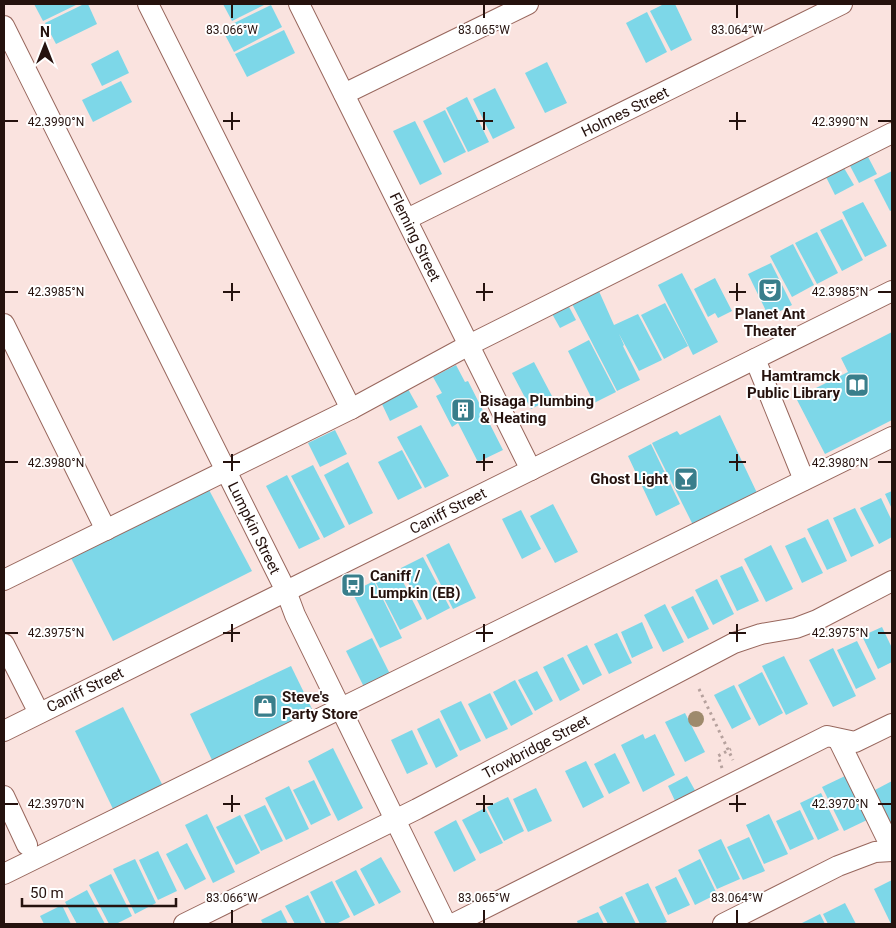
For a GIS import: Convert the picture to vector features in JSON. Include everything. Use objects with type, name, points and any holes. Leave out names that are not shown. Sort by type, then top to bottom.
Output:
[{"type":"street","points":[[148,4],[352,408]]},
{"type":"street","name":"Fleming Street","points":[[299,4],[531,470]]},
{"type":"street","points":[[344,94],[528,4]]},
{"type":"street","name":"Holmes Street","points":[[407,220],[842,4]]},
{"type":"street","name":"Lumpkin Street","points":[[4,26],[286,591],[294,615],[446,924]]},
{"type":"street","points":[[4,580],[352,408],[469,345],[892,133]]},
{"type":"street","name":"Caniff Street","points":[[4,731],[892,291]]},
{"type":"street","points":[[4,324],[106,530]]},
{"type":"street","points":[[755,359],[804,480]]},
{"type":"street","points":[[4,874],[892,437]]},
{"type":"street","name":"Trowbridge Street","points":[[184,924],[396,820],[734,643],[761,634],[803,626],[892,581]]},
{"type":"street","points":[[4,644],[39,713]]},
{"type":"street","points":[[452,924],[827,736],[855,742],[892,724]]},
{"type":"street","points":[[723,924],[838,866],[875,852],[892,850],[838,739]]},
{"type":"street","points":[[4,796],[27,845]]},
{"type":"path","points":[[699,689],[734,763]]},
{"type":"building","points":[[34,4],[78,4],[43,21]]},
{"type":"building","points":[[84,4],[88,4],[97,24],[56,44],[45,23]]},
{"type":"building","points":[[223,4],[266,4],[232,21]]},
{"type":"building","points":[[664,4],[675,4],[692,40],[671,51],[650,11]]},
{"type":"building","points":[[271,5],[282,27],[234,52],[222,29]]},
{"type":"building","points":[[647,12],[667,52],[646,63],[626,23]]},
{"type":"building","points":[[284,30],[295,53],[247,77],[235,54]]},
{"type":"building","points":[[118,50],[129,73],[102,86],[91,64]]},
{"type":"building","points":[[547,62],[567,103],[545,113],[525,73]]},
{"type":"building","points":[[121,81],[132,102],[93,122],[82,100]]},
{"type":"building","points":[[495,88],[515,128],[493,139],[473,99]]},
{"type":"building","points":[[467,97],[489,142],[468,152],[446,108]]},
{"type":"building","points":[[445,110],[466,152],[444,163],[423,121]]},
{"type":"building","points":[[415,121],[442,174],[420,185],[393,131]]},
{"type":"building","points":[[866,153],[877,174],[859,183],[848,162]]},
{"type":"building","points":[[844,168],[854,185],[835,195],[826,177]]},
{"type":"building","points":[[892,171],[892,210],[890,211],[874,180]]},
{"type":"building","points":[[863,202],[887,246],[865,257],[842,212]]},
{"type":"building","points":[[842,219],[863,260],[842,271],[820,230]]},
{"type":"building","points":[[817,232],[838,273],[817,284],[795,243]]},
{"type":"building","points":[[793,244],[814,285],[792,297],[770,256]]},
{"type":"building","name":"Planet Ant Theater","points":[[771,263],[792,305],[769,317],[748,274]]},
{"type":"building","points":[[682,273],[718,342],[693,355],[658,285]]},
{"type":"building","points":[[715,278],[732,311],[718,318],[715,313],[708,317],[694,289]]},
{"type":"building","points":[[598,289],[614,325],[638,314],[662,360],[639,371],[619,334],[640,380],[617,391],[571,302]]},
{"type":"building","points":[[567,303],[576,320],[560,328],[551,312]]},
{"type":"building","points":[[665,303],[688,346],[664,359],[641,315]]},
{"type":"building","name":"Hamtramck Public Library","points":[[892,332],[892,420],[825,454],[796,398],[848,372],[841,358]]},
{"type":"building","points":[[589,340],[616,392],[594,403],[568,351]]},
{"type":"building","points":[[534,362],[553,398],[531,409],[512,373]]},
{"type":"building","name":"Bisaga Plumbing & Heating","points":[[456,365],[465,382],[468,381],[503,450],[478,462],[458,423],[452,427],[436,396],[442,393],[433,377]]},
{"type":"building","points":[[408,389],[418,407],[390,421],[381,402]]},
{"type":"building","points":[[720,415],[758,495],[694,527],[652,443],[677,431],[680,435]]},
{"type":"building","points":[[421,425],[449,476],[425,488],[397,437]]},
{"type":"building","points":[[335,430],[347,454],[320,467],[308,443]]},
{"type":"building","points":[[651,444],[680,504],[656,516],[628,456]]},
{"type":"building","points":[[402,450],[422,488],[398,500],[378,462]]},
{"type":"building","points":[[348,462],[373,513],[349,525],[324,475]]},
{"type":"building","points":[[313,465],[345,527],[324,538],[291,476]]},
{"type":"building","points":[[287,475],[320,539],[299,549],[266,486]]},
{"type":"building","points":[[208,488],[252,571],[113,641],[70,556]]},
{"type":"building","points":[[892,491],[892,509],[885,494]]},
{"type":"building","points":[[881,498],[892,521],[892,537],[879,544],[860,508]]},
{"type":"building","points":[[553,504],[578,552],[555,563],[530,516]]},
{"type":"building","points":[[855,508],[874,546],[851,557],[833,518]]},
{"type":"building","points":[[521,510],[541,549],[522,559],[502,519]]},
{"type":"building","points":[[828,519],[847,561],[827,570],[807,529]]},
{"type":"building","points":[[805,537],[823,573],[802,583],[785,546]]},
{"type":"building","points":[[449,543],[476,598],[453,609],[426,555]]},
{"type":"building","points":[[771,545],[793,589],[766,602],[744,559]]},
{"type":"building","points":[[423,557],[450,608],[427,620],[401,568]]},
{"type":"building","points":[[742,566],[759,601],[737,611],[720,576]]},
{"type":"building","points":[[397,570],[422,619],[400,630],[375,581]]},
{"type":"building","points":[[717,579],[734,614],[713,625],[695,590]]},
{"type":"building","points":[[374,581],[402,638],[380,648],[352,592]]},
{"type":"building","points":[[693,596],[709,629],[688,639],[671,607]]},
{"type":"building","points":[[665,604],[684,642],[663,652],[644,615]]},
{"type":"building","points":[[642,622],[653,648],[632,658],[621,632]]},
{"type":"building","points":[[882,627],[892,648],[892,662],[878,669],[862,636]]},
{"type":"building","points":[[617,633],[632,663],[609,674],[594,644]]},
{"type":"building","points":[[372,638],[390,674],[364,687],[346,651]]},
{"type":"building","points":[[857,641],[876,679],[856,689],[837,650]]},
{"type":"building","points":[[587,645],[602,675],[583,685],[567,655]]},
{"type":"building","points":[[833,648],[856,696],[833,707],[809,660]]},
{"type":"building","points":[[784,656],[808,704],[786,715],[762,666]]},
{"type":"building","points":[[563,657],[580,690],[560,701],[543,667]]},
{"type":"building","name":"Steve's Party Store","points":[[291,666],[313,711],[212,760],[190,714]]},
{"type":"building","points":[[537,671],[553,701],[535,711],[518,680]]},
{"type":"building","points":[[762,672],[783,713],[759,726],[738,685]]},
{"type":"building","points":[[515,680],[533,714],[511,726],[493,692]]},
{"type":"building","points":[[734,685],[751,719],[732,729],[714,695]]},
{"type":"building","points":[[490,693],[508,729],[486,739],[468,704]]},
{"type":"building","points":[[461,701],[481,741],[460,751],[440,711]]},
{"type":"building","points":[[123,707],[164,788],[115,813],[75,731]]},
{"type":"building","points":[[685,713],[705,752],[685,762],[665,722]]},
{"type":"building","points":[[439,718],[458,756],[436,768],[417,729]]},
{"type":"building","points":[[412,730],[428,764],[407,774],[391,740]]},
{"type":"building","points":[[643,734],[645,739],[655,734],[675,775],[643,792],[621,745]]},
{"type":"building","points":[[333,748],[363,808],[338,821],[308,761]]},
{"type":"building","points":[[615,753],[630,783],[609,794],[594,764]]},
{"type":"building","points":[[586,761],[604,797],[583,808],[565,771]]},
{"type":"building","points":[[687,776],[697,794],[677,805],[668,786]]},
{"type":"building","points":[[845,776],[867,820],[844,831],[822,787]]},
{"type":"building","points":[[314,780],[331,815],[311,825],[293,790]]},
{"type":"building","points":[[892,781],[892,824],[890,825],[873,791]]},
{"type":"building","points":[[289,786],[309,829],[286,840],[265,798]]},
{"type":"building","points":[[536,788],[552,821],[528,832],[513,799]]},
{"type":"building","points":[[821,793],[839,830],[818,840],[800,803]]},
{"type":"building","points":[[508,797],[524,831],[504,841],[487,807]]},
{"type":"building","points":[[265,805],[283,841],[261,851],[244,815]]},
{"type":"building","points":[[485,808],[503,843],[480,854],[462,820]]},
{"type":"building","points":[[800,810],[814,839],[790,850],[776,821]]},
{"type":"building","points":[[207,814],[235,872],[213,883],[185,825]]},
{"type":"building","points":[[769,814],[788,854],[764,864],[746,825]]},
{"type":"building","points":[[240,815],[260,853],[236,865],[216,827]]},
{"type":"building","points":[[456,820],[476,860],[454,872],[434,832]]},
{"type":"building","points":[[749,837],[765,871],[743,880],[727,847]]},
{"type":"building","points":[[721,839],[740,879],[717,889],[698,850]]},
{"type":"building","points":[[187,843],[206,879],[185,890],[166,854]]},
{"type":"building","points":[[158,851],[177,891],[158,900],[139,860]]},
{"type":"building","points":[[381,857],[401,892],[379,904],[360,869]]},
{"type":"building","points":[[135,859],[156,903],[135,914],[113,869]]},
{"type":"building","points":[[700,859],[717,894],[695,905],[678,870]]},
{"type":"building","points":[[356,870],[375,905],[354,916],[335,881]]},
{"type":"building","points":[[111,874],[132,916],[116,924],[109,924],[89,885]]},
{"type":"building","points":[[676,877],[690,905],[668,915],[655,887]]},
{"type":"building","points":[[892,880],[892,924],[891,924],[874,889]]},
{"type":"building","points":[[332,881],[350,917],[336,924],[326,924],[310,892]]},
{"type":"building","points":[[648,883],[667,922],[661,924],[640,924],[625,893]]},
{"type":"building","points":[[87,890],[105,924],[77,924],[65,902]]},
{"type":"building","points":[[308,895],[322,924],[295,924],[285,906]]},
{"type":"building","points":[[622,896],[636,924],[608,924],[599,907]]},
{"type":"building","points":[[845,903],[856,924],[828,924],[823,914]]},
{"type":"building","points":[[62,905],[71,924],[44,924],[40,916]]},
{"type":"building","points":[[281,910],[288,924],[263,924],[261,920]]},
{"type":"building","points":[[598,912],[604,924],[578,924],[577,921]]},
{"type":"building","points":[[820,914],[825,924],[800,924]]},
{"type":"place","name":"Planet Ant Theater","points":[[770,290]]},
{"type":"place","name":"Hamtramck Public Library","points":[[857,385]]},
{"type":"place","name":"Bisaga Plumbing & Heating","points":[[463,410]]},
{"type":"place","name":"Ghost Light","points":[[686,479]]},
{"type":"place","name":"Caniff / Lumpkin (EB)","points":[[353,585]]},
{"type":"place","name":"Steve's Party Store","points":[[265,706]]}]
